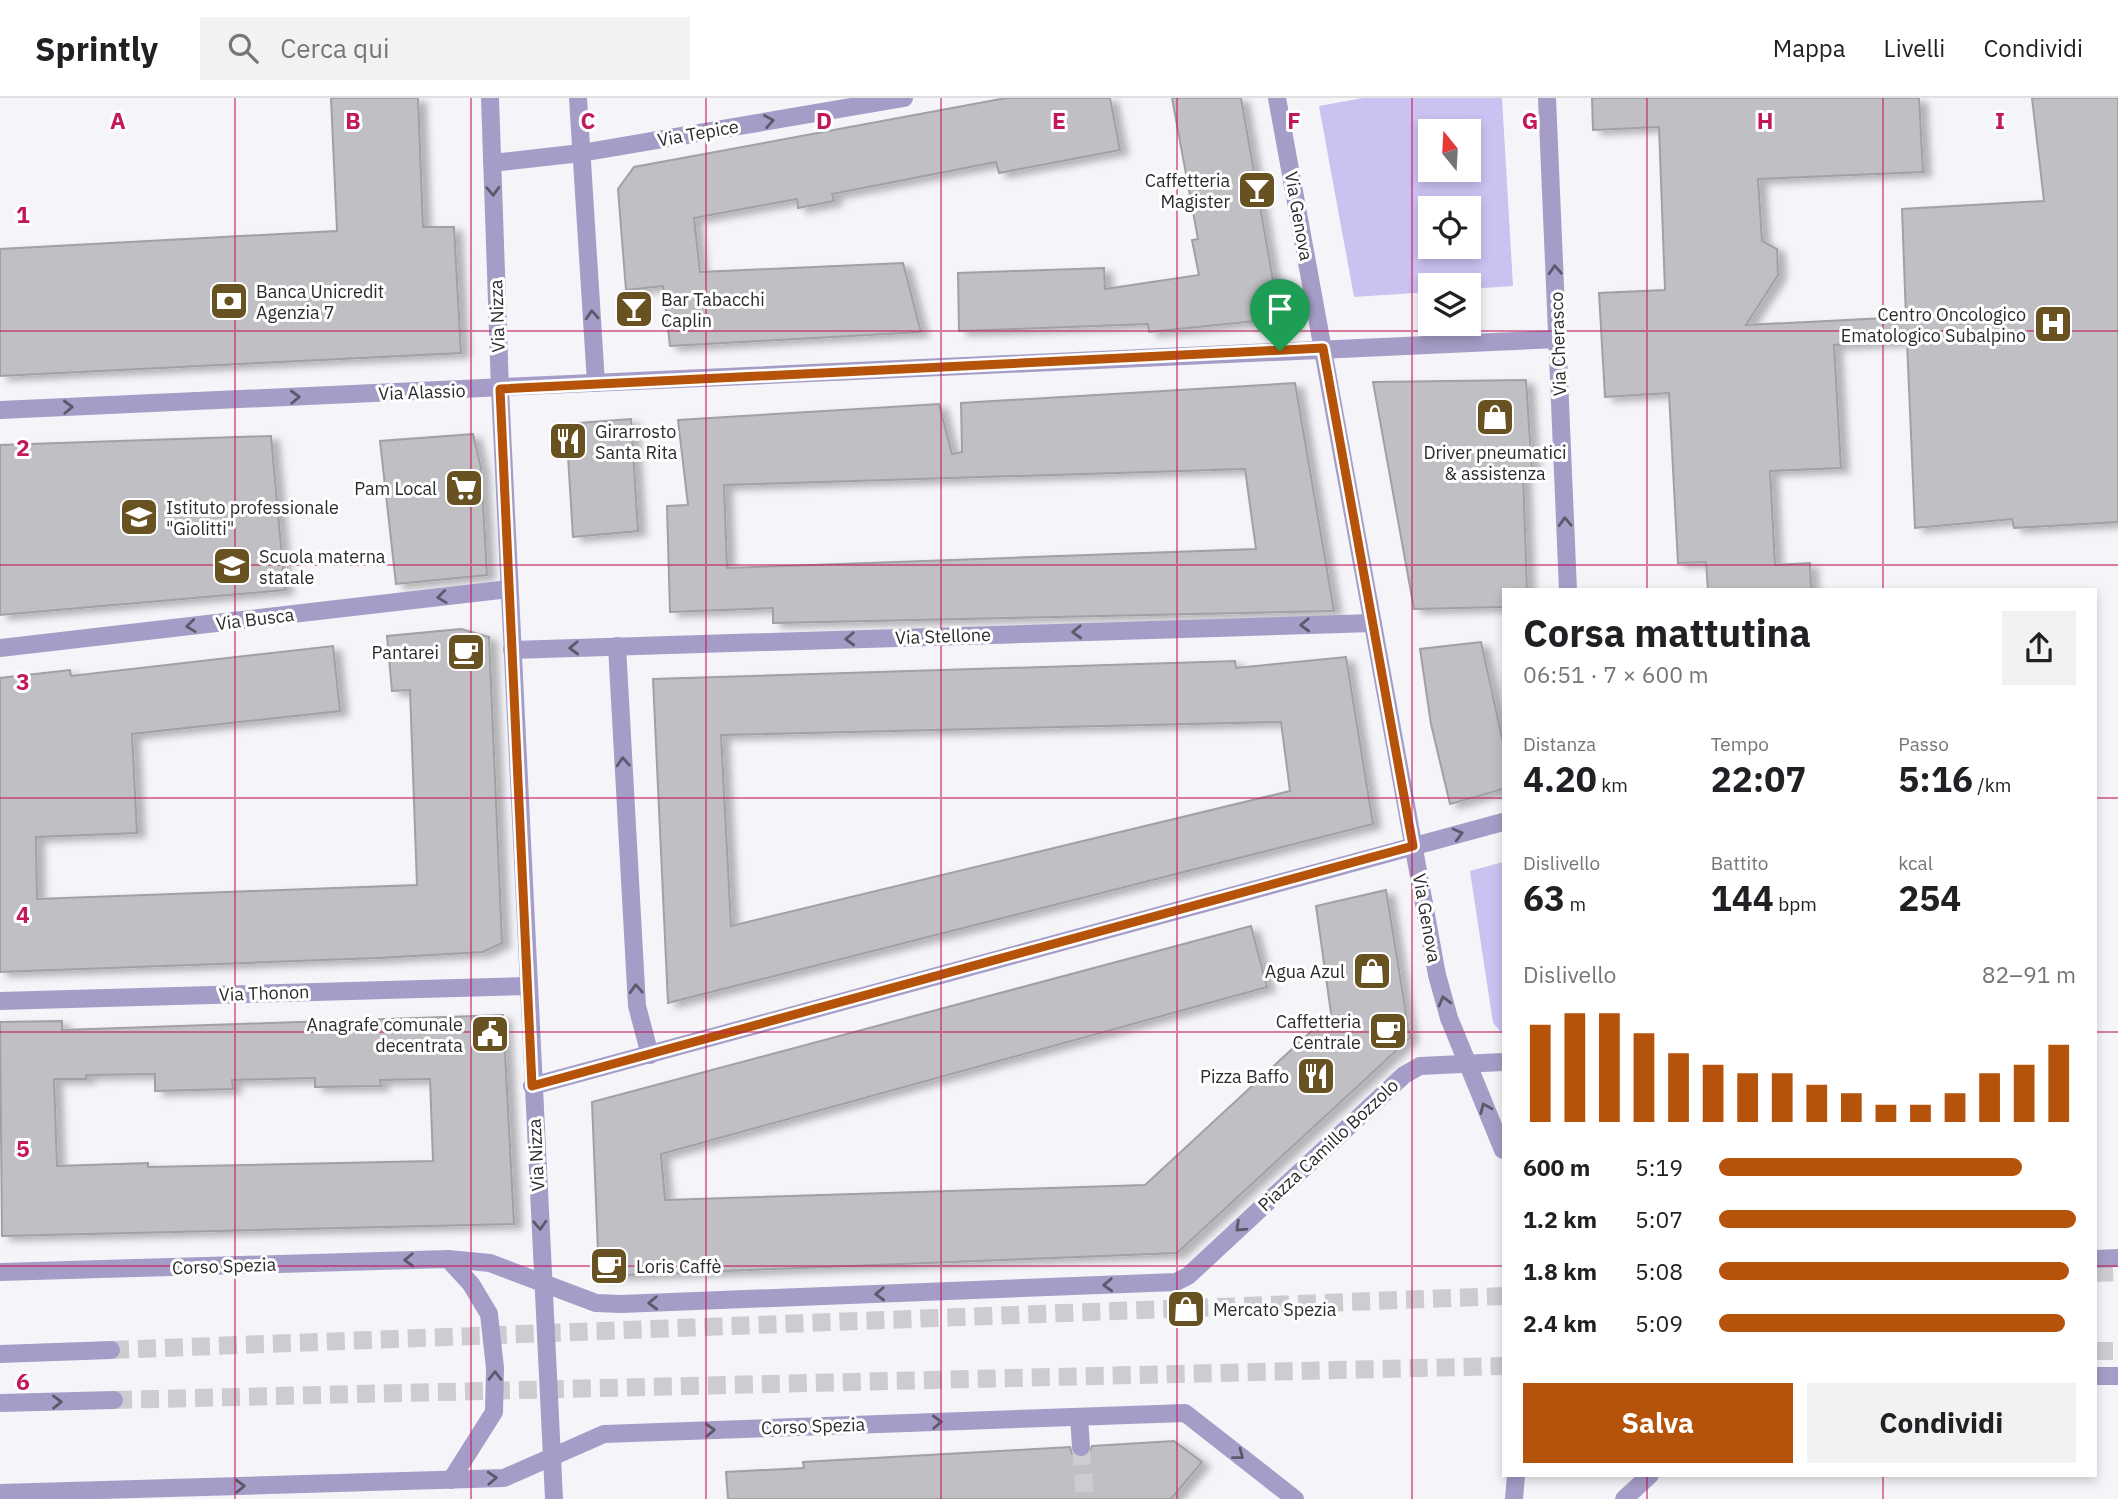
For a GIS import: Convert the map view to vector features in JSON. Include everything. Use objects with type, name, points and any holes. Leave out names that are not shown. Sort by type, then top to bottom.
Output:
[{"type":"street","name":"Via Nizza","points":[[490,98],[509,589],[554,1499]]},
{"type":"street","points":[[578,98],[596,383]]},
{"type":"street","name":"Via Tepice","points":[[492,163],[581,153],[905,98]]},
{"type":"street","name":"Via Genova","points":[[1277,98],[1437,975],[1467,1066],[1502,1148]]},
{"type":"street","name":"Via Cherasco","points":[[1547,98],[1568,588]]},
{"type":"street","name":"Via Alassio","points":[[0,410],[500,389],[1323,348],[1558,340]]},
{"type":"street","name":"Via Busca","points":[[0,648],[509,589]]},
{"type":"street","name":"Via Stellone","points":[[512,650],[1373,622]]},
{"type":"street","points":[[617,646],[637,1006],[650,1055]]},
{"type":"street","points":[[532,1086],[1502,822]]},
{"type":"street","name":"Via Thonon","points":[[0,1001],[528,986]]},
{"type":"street","name":"Piazza Camillo Bozzolo","points":[[1176,1282],[1188,1276],[1404,1075],[1420,1066],[1467,1066],[1502,1062]]},
{"type":"street","points":[[2097,1259],[2118,1258]]},
{"type":"street","points":[[448,1259],[471,1284],[489,1314],[495,1368],[494,1412],[451,1480]]},
{"type":"street","name":"Corso Spezia","points":[[0,1272],[448,1259],[490,1263],[543,1280],[596,1303],[621,1304],[1176,1282]]},
{"type":"street","points":[[0,1354],[111,1350]]},
{"type":"street","points":[[2097,1376],[2118,1376]]},
{"type":"street","points":[[0,1403],[114,1401]]},
{"type":"street","name":"Corso Spezia","points":[[4,1495],[504,1478],[604,1434],[1185,1413],[1295,1499]]},
{"type":"street","points":[[1079,1417],[1080,1447]]},
{"type":"street","points":[[1514,1499],[1516,1477]]},
{"type":"street","points":[[1624,1499],[1648,1477]]},
{"type":"shaded area","points":[[1363,98],[1502,98],[1513,286],[1481,288],[1481,273],[1418,273],[1418,293],[1354,297],[1319,106]]},
{"type":"shaded area","points":[[1502,862],[1502,1033],[1493,1023],[1470,871]]},
{"type":"building","name":"Banca Unicredit Agenzia 7","points":[[331,98],[418,98],[423,227],[454,227],[461,353],[0,376],[0,249],[337,231]]},
{"type":"building","points":[[1006,98],[1110,98],[1120,150],[999,173],[996,162],[832,194],[834,201],[798,208],[797,199],[694,218],[700,272],[903,263],[921,332],[670,346],[663,286],[626,290],[618,189],[634,167]]},
{"type":"building","points":[[1172,98],[1241,98],[1277,303],[1266,320],[1149,332],[1148,324],[959,331],[958,273],[1104,268],[1105,289],[1199,275],[1192,240],[1198,239]]},
{"type":"building","points":[[1592,98],[1919,98],[1923,172],[1758,179],[1762,241],[1777,249],[1778,275],[1746,325],[1906,317],[1902,209],[2044,201],[2032,98],[2118,98],[2118,522],[2014,528],[2012,519],[1915,528],[1907,341],[1834,345],[1841,468],[1770,471],[1775,565],[1810,563],[1811,588],[1708,588],[1706,562],[1678,563],[1669,393],[1605,397],[1599,293],[1665,290],[1659,127],[1593,130]]},
{"type":"building","points":[[1526,380],[1532,471],[1523,472],[1527,588],[1502,588],[1502,607],[1414,609],[1373,382]]},
{"type":"building","points":[[1295,383],[1334,611],[773,623],[773,608],[670,612],[667,506],[688,505],[678,420],[939,404],[952,454],[962,452],[961,403]],"holes":[[[1245,469],[1256,549],[727,568],[724,485]]]},
{"type":"building","points":[[631,419],[638,531],[573,537],[566,424]]},
{"type":"building","points":[[473,434],[481,468],[487,575],[396,584],[380,441]]},
{"type":"building","name":"Istituto professionale \"Giolitti\"","points":[[271,436],[285,590],[0,615],[0,445]]},
{"type":"building","points":[[461,629],[489,637],[502,943],[483,952],[0,972],[0,678],[70,670],[71,676],[333,646],[340,711],[132,734],[137,833],[36,837],[37,899],[417,885],[410,690],[392,691],[387,636]]},
{"type":"building","points":[[1481,642],[1502,737],[1502,789],[1450,804],[1431,724],[1420,649]]},
{"type":"building","points":[[1346,657],[1373,824],[668,1003],[653,679],[1235,661],[1236,668]],"holes":[[[1281,722],[1290,791],[731,926],[721,735]]]},
{"type":"building","points":[[1386,890],[1410,1038],[1177,1253],[599,1276],[592,1102],[1251,926],[1267,987],[661,1154],[665,1200],[1145,1185],[1331,1013],[1316,906]]},
{"type":"building","points":[[503,1015],[514,1224],[2,1236],[0,1022],[62,1021],[62,1030]],"holes":[[[155,1074],[155,1091],[233,1089],[232,1080],[315,1078],[315,1087],[381,1086],[380,1080],[430,1079],[433,1161],[148,1167],[148,1163],[57,1166],[54,1079],[86,1079],[86,1075]]]},
{"type":"building","points":[[1174,1441],[1202,1462],[1171,1499],[728,1499],[726,1472],[804,1468],[803,1462],[1070,1447],[1072,1454],[1081,1458],[1088,1456],[1092,1446]]},
{"type":"tunnel","points":[[2097,1273],[2118,1272]]},
{"type":"tunnel","points":[[111,1350],[1502,1296]]},
{"type":"tunnel","points":[[2097,1351],[2118,1351]]},
{"type":"tunnel","points":[[114,1400],[1502,1366]]},
{"type":"tunnel","points":[[1081,1447],[1085,1499]]},
{"type":"place","name":"Caffetteria Magister","points":[[1257,190]]},
{"type":"place","name":"Banca Unicredit Agenzia 7","points":[[229,301]]},
{"type":"place","name":"Bar Tabacchi Caplin","points":[[634,309]]},
{"type":"place","name":"Centro Oncologico Ematologico Subalpino","points":[[2053,324]]},
{"type":"place","name":"Driver pneumatici & assistenza","points":[[1495,417]]},
{"type":"place","name":"Girarrosto Santa Rita","points":[[568,441]]},
{"type":"place","name":"Pam Local","points":[[464,488]]},
{"type":"place","name":"Istituto professionale \"Giolitti\"","points":[[139,517]]},
{"type":"place","name":"Scuola materna statale","points":[[232,566]]},
{"type":"place","name":"Pantarei","points":[[466,652]]},
{"type":"place","name":"Agua Azul","points":[[1372,971]]},
{"type":"place","name":"Caffetteria Centrale","points":[[1388,1031]]},
{"type":"place","name":"Anagrafe comunale decentrata","points":[[490,1034]]},
{"type":"place","name":"Pizza Baffo","points":[[1316,1076]]},
{"type":"place","name":"Loris Caffè","points":[[609,1266]]},
{"type":"place","name":"Mercato Spezia","points":[[1186,1309]]},
{"type":"route","points":[[1323,348],[1413,846],[532,1086],[500,389],[1280,351],[1323,348]]}]
